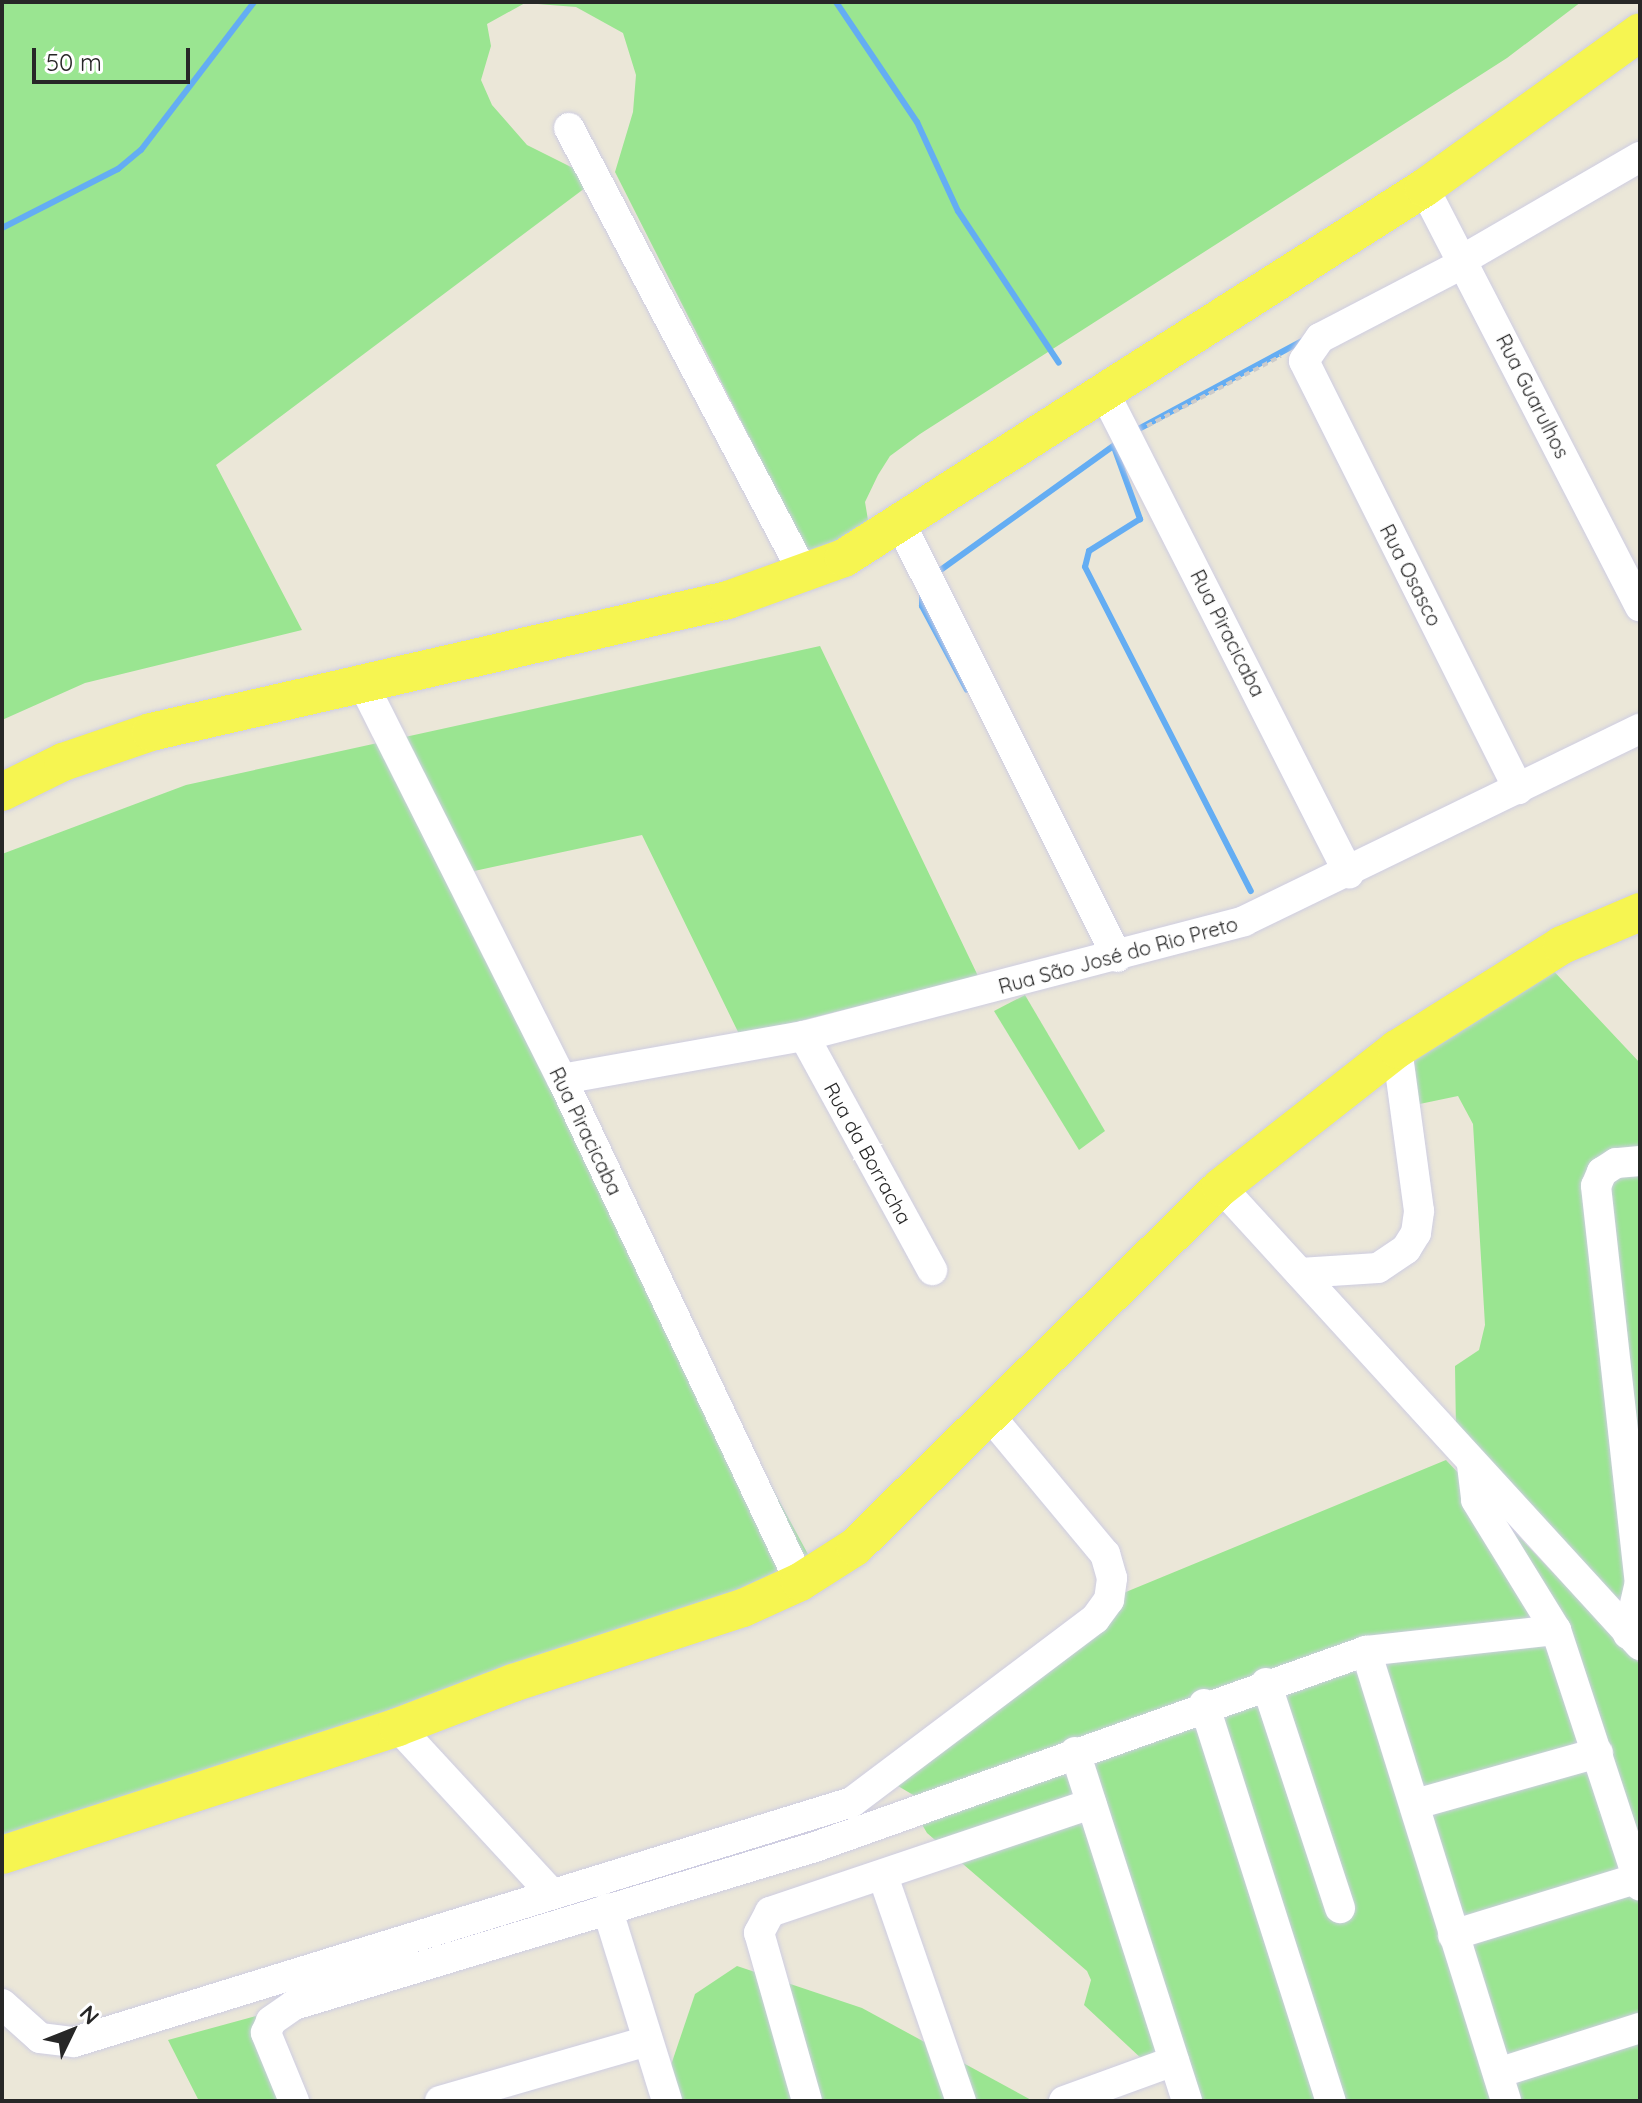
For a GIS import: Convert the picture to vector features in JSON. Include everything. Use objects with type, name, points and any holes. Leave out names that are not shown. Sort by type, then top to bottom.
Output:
[{"type":"main road","points":[[2,792],[63,762],[151,732],[728,600],[805,576],[901,525],[1424,188],[1640,32]]},
{"type":"main road","points":[[2,1855],[398,1727],[743,1608],[800,1582],[855,1547],[1221,1187],[1397,1049],[1562,945],[1640,912]]},
{"type":"street","points":[[569,128],[805,576]]},
{"type":"street","points":[[1463,261],[1640,157]]},
{"type":"street","name":"Rua Guarulhos","points":[[1424,188],[1640,606]]},
{"type":"street","name":"Rua Osasco","points":[[1463,261],[1320,338],[1304,361],[1518,789]]},
{"type":"street","name":"Rua Piracicaba","points":[[1105,394],[1349,874]]},
{"type":"street","points":[[901,525],[1117,957]]},
{"type":"street","name":"Rua Piracicaba","points":[[363,684],[562,1079],[800,1582]]},
{"type":"street","name":"Rua São José do Rio Preto","points":[[562,1079],[804,1036],[1117,957],[1244,921],[1349,874],[1640,729]]},
{"type":"street","name":"Rua da Borracha","points":[[804,1036],[932,1270]]},
{"type":"street","points":[[1300,1273],[1378,1268],[1406,1249],[1416,1233],[1419,1211],[1397,1049]]},
{"type":"street","points":[[1634,1639],[1640,1582],[1596,1186],[1602,1172],[1616,1163],[1640,1161]]},
{"type":"street","points":[[1221,1187],[1634,1639]]},
{"type":"street","points":[[815,1847],[852,1802],[1095,1619],[1109,1600],[1112,1578],[1105,1554],[990,1416]]},
{"type":"street","points":[[1453,1935],[1639,1882],[1556,1630],[1476,1500],[1472,1465]]},
{"type":"street","points":[[294,2101],[266,2033],[271,2021],[294,2005],[815,1847],[1204,1704],[1366,1651],[1556,1630]]},
{"type":"street","points":[[1366,1651],[1502,2087],[1640,2028]]},
{"type":"street","points":[[1266,1683],[1340,1908]]},
{"type":"street","points":[[1204,1704],[1331,2101]]},
{"type":"street","points":[[398,1727],[551,1893]]},
{"type":"street","points":[[1075,1752],[1187,2101]]},
{"type":"street","points":[[1416,1804],[1598,1753]]},
{"type":"street","points":[[2,2004],[40,2038],[74,2042],[852,1802]]},
{"type":"street","points":[[807,2101],[759,1933],[770,1912],[1091,1804]]},
{"type":"street","points":[[883,1876],[961,2101]]},
{"type":"street","points":[[607,1908],[667,2101]]},
{"type":"street","points":[[440,2101],[648,2041]]},
{"type":"street","points":[[1064,2101],[1174,2061]]},
{"type":"green space","points":[[2,2],[1581,2],[1507,58],[920,434],[890,456],[865,502],[871,538],[809,555],[615,172],[633,112],[636,75],[623,33],[576,7],[525,3],[487,24],[491,46],[481,80],[492,105],[527,145],[583,173],[589,185],[216,465],[302,630],[85,683],[2,720]]},
{"type":"green space","points":[[820,646],[978,976],[740,1036],[642,835],[465,873],[687,1330],[810,1558],[728,1616],[2,1856],[2,854],[186,785]]},
{"type":"green space","points":[[1548,965],[1640,1063],[1640,1626],[1456,1431],[1455,1366],[1479,1350],[1485,1325],[1473,1124],[1458,1096],[1410,1106],[1410,1048]]},
{"type":"green space","points":[[1025,995],[1105,1131],[1079,1150],[994,1011]]},
{"type":"green space","points":[[1446,1460],[1640,1664],[1640,2101],[1187,2101],[1084,2005],[1091,1980],[1087,1971],[927,1833],[920,1821],[925,1802],[893,1783],[1121,1594]]},
{"type":"green space","points":[[737,1966],[862,2008],[1033,2101],[682,2101],[670,2068],[695,1994]]},
{"type":"green space","points":[[256,2016],[260,2058],[282,2101],[199,2101],[168,2040]]},
{"type":"waterway","points":[[2,228],[118,169],[141,150],[254,2]]},
{"type":"waterway","points":[[836,2],[917,122],[958,211],[1059,363]]},
{"type":"waterway","points":[[1133,432],[1306,339]]},
{"type":"waterway","points":[[935,574],[1120,441]]},
{"type":"waterway","points":[[1114,447],[1140,519],[1089,551],[1085,567],[1251,891]]},
{"type":"waterway","points":[[922,593],[922,606],[967,690]]}]
